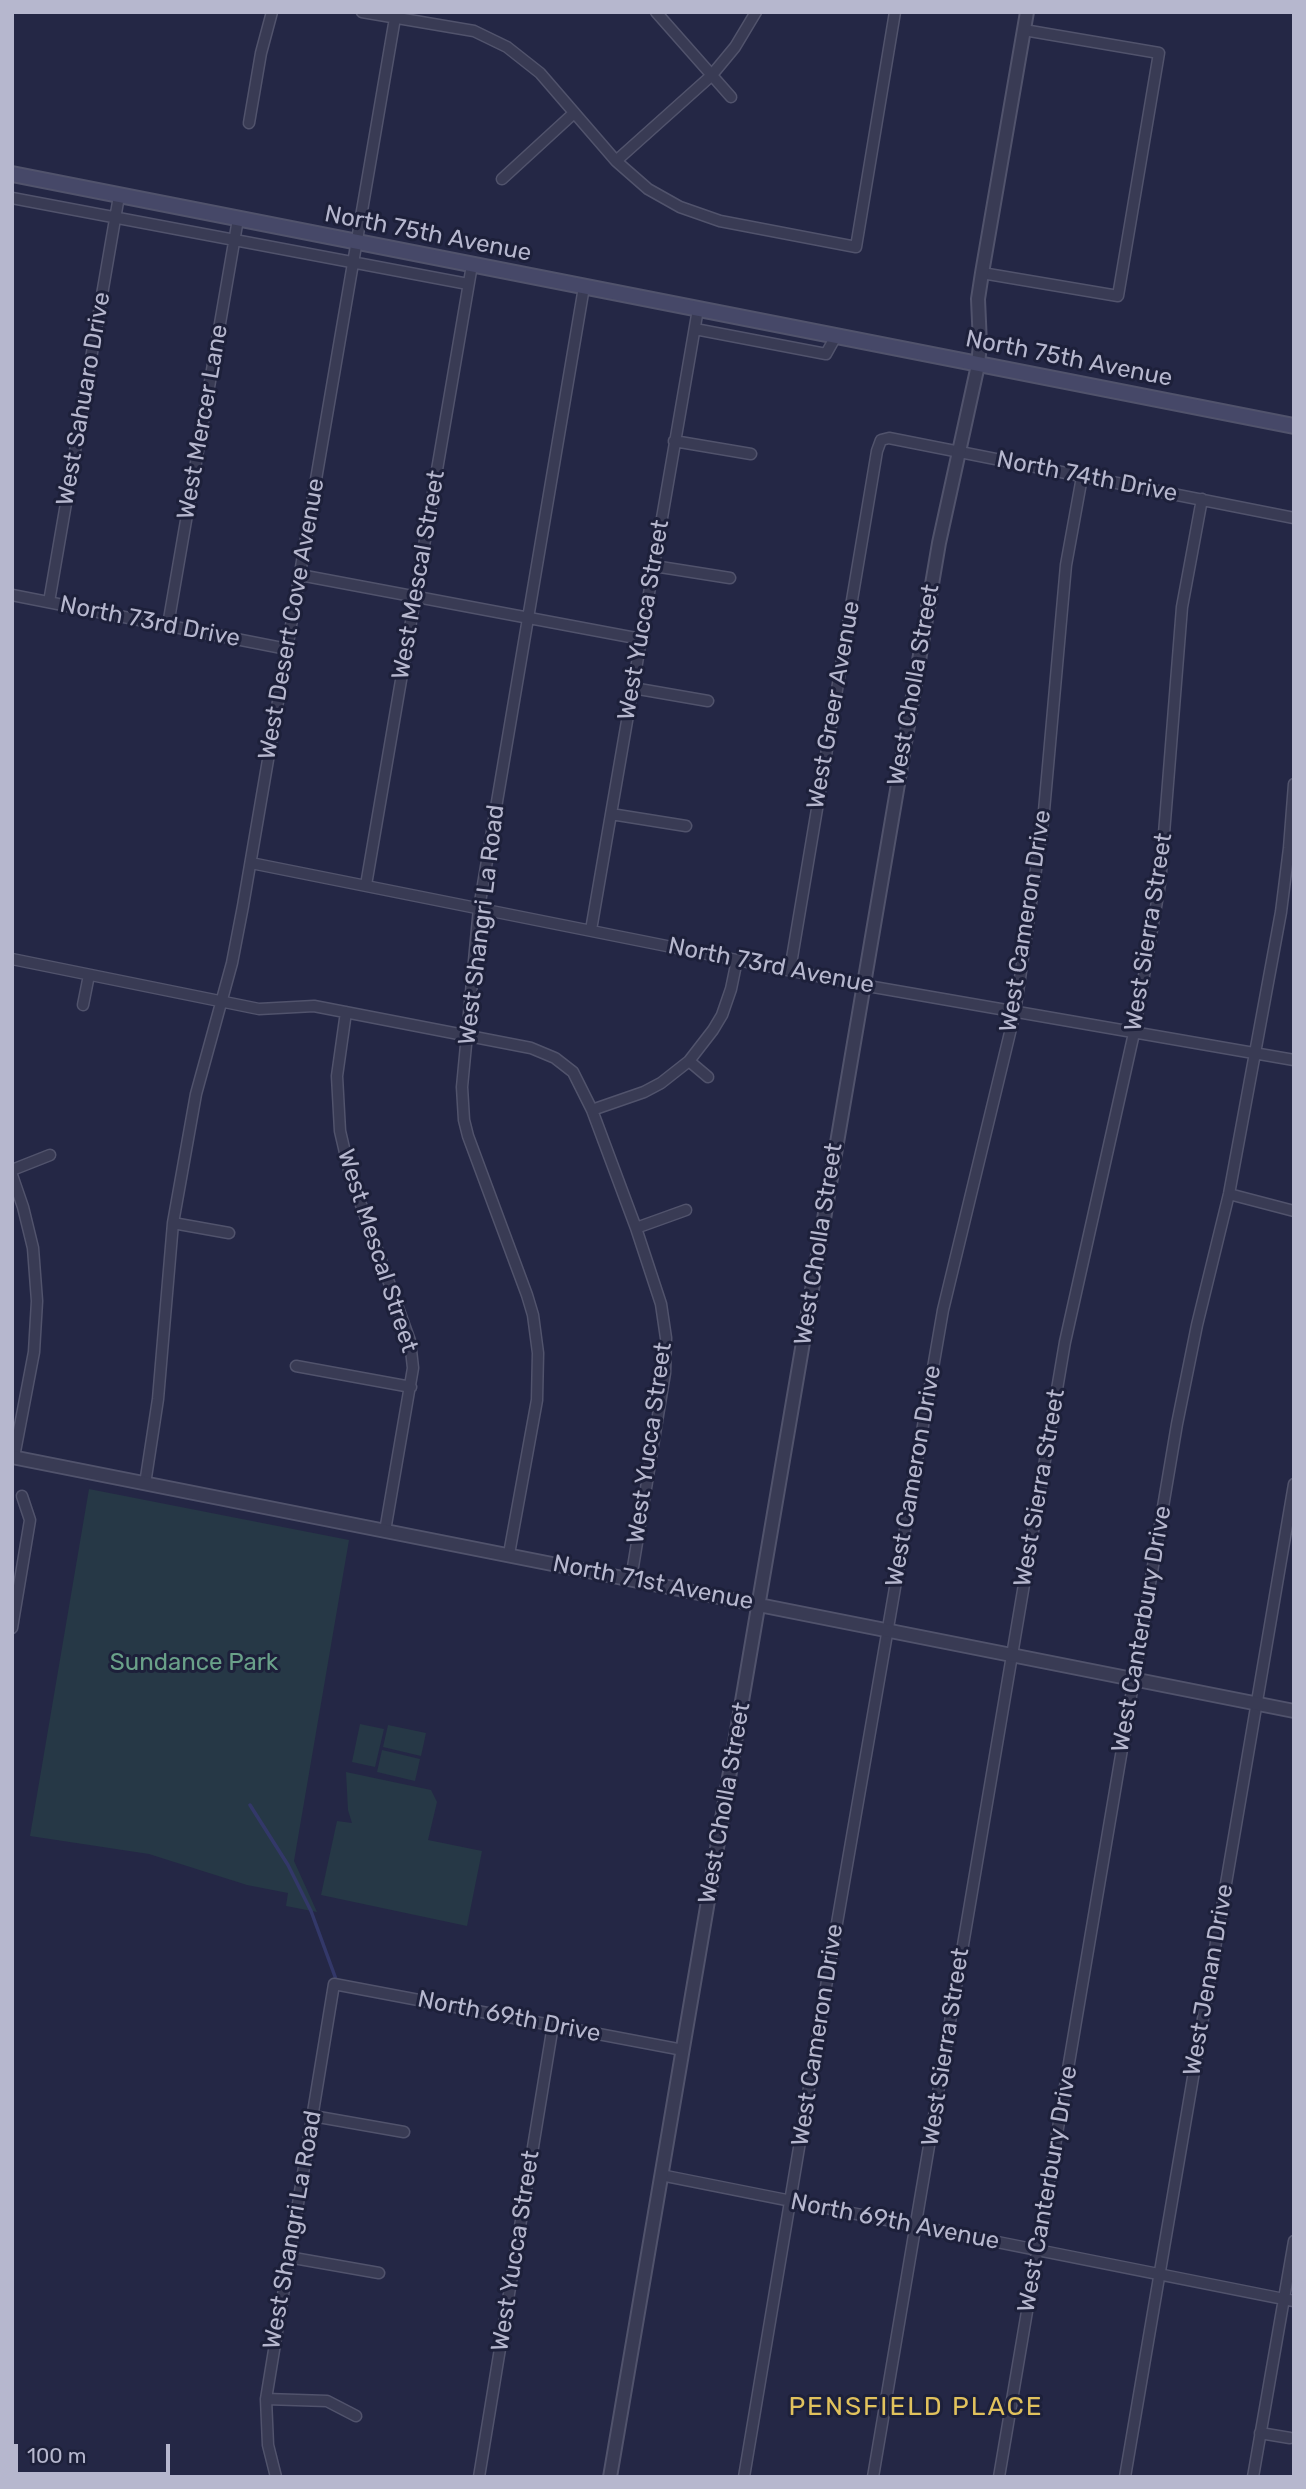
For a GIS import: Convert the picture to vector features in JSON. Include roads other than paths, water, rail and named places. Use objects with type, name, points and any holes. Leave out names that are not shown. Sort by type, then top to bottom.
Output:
[{"type":"main road","name":"North 75th Avenue","points":[[12,174],[1294,426]]},
{"type":"street","points":[[249,123],[261,53],[272,12]]},
{"type":"street","points":[[362,12],[395,15],[474,31],[500,43],[540,73],[616,161],[648,189],[680,207],[702,215],[856,247],[895,12]]},
{"type":"street","points":[[656,12],[732,97]]},
{"type":"street","points":[[616,161],[711,76],[735,47],[755,12]]},
{"type":"street","name":"West Cholla Street","points":[[610,2477],[939,543],[978,365],[978,299],[1027,12]]},
{"type":"street","name":"West Desert Cove Avenue","points":[[145,1484],[158,1399],[173,1223],[196,1094],[236,945],[395,15]]},
{"type":"street","points":[[982,273],[1118,296],[1159,53],[1024,30]]},
{"type":"street","points":[[502,179],[574,113]]},
{"type":"street","name":"West Sahuaro Drive","points":[[49,602],[119,196]]},
{"type":"street","name":"North 75th Avenue","points":[[12,198],[468,284]]},
{"type":"street","name":"West Mercer Lane","points":[[168,625],[238,219]]},
{"type":"street","name":"West Mescal Street","points":[[366,885],[472,265]]},
{"type":"street","name":"West Shangri La Road","points":[[509,1554],[537,1399],[538,1353],[533,1315],[527,1295],[464,1120],[462,1087],[479,908],[584,287]]},
{"type":"street","name":"West Yucca Street","points":[[591,930],[698,309]]},
{"type":"street","points":[[695,329],[826,354],[836,336]]},
{"type":"street","name":"North 74th Drive","points":[[881,440],[890,438],[1294,518]]},
{"type":"street","name":"West Greer Avenue","points":[[790,970],[881,440]]},
{"type":"street","points":[[674,441],[751,454]]},
{"type":"street","name":"West Cameron Drive","points":[[744,2477],[943,1310],[1015,1012],[1043,822],[1066,565],[1082,477]]},
{"type":"street","name":"West Sierra Street","points":[[873,2477],[1065,1342],[1135,1032],[1160,884],[1182,607],[1202,499]]},
{"type":"street","points":[[654,566],[730,578]]},
{"type":"street","points":[[300,575],[641,639]]},
{"type":"street","name":"North 73rd Drive","points":[[12,595],[287,649]]},
{"type":"street","points":[[633,688],[708,701]]},
{"type":"street","name":"West Canterbury Drive","points":[[999,2477],[1180,1412],[1197,1325],[1229,1194],[1281,912],[1294,784]]},
{"type":"street","points":[[611,814],[686,826]]},
{"type":"street","name":"North 73rd Avenue","points":[[251,863],[862,985],[1294,1060]]},
{"type":"street","name":"West Yucca Street","points":[[12,959],[259,1009],[314,1006],[531,1048],[555,1058],[573,1072],[592,1110],[636,1228],[661,1304],[666,1338],[665,1373],[631,1579]]},
{"type":"street","points":[[592,1110],[661,1083],[689,1061],[722,1015],[737,960]]},
{"type":"street","points":[[83,1005],[89,975]]},
{"type":"street","name":"West Mescal Street","points":[[346,1012],[337,1076],[340,1131],[350,1174],[410,1341],[413,1368],[385,1531]]},
{"type":"street","points":[[689,1061],[708,1077]]},
{"type":"street","points":[[13,1457],[34,1352],[37,1301],[33,1248],[12,1173],[50,1154]]},
{"type":"street","points":[[1229,1194],[1294,1211]]},
{"type":"street","points":[[636,1228],[686,1210]]},
{"type":"street","points":[[173,1223],[229,1233]]},
{"type":"street","points":[[296,1366],[411,1387]]},
{"type":"street","name":"North 71st Avenue","points":[[13,1457],[1294,1711]]},
{"type":"street","name":"West Jenan Drive","points":[[1125,2477],[1294,1484]]},
{"type":"street","points":[[12,1628],[30,1520],[22,1496]]},
{"type":"street","name":"West Shangri La Road","points":[[276,2477],[268,2445],[266,2399],[334,1984]]},
{"type":"street","name":"North 69th Drive","points":[[334,1984],[683,2050]]},
{"type":"street","name":"West Yucca Street","points":[[479,2477],[553,2025]]},
{"type":"street","points":[[313,2116],[404,2132]]},
{"type":"street","name":"North 69th Avenue","points":[[661,2175],[1289,2300]]},
{"type":"street","points":[[1253,2477],[1289,2300],[1294,2241]]},
{"type":"street","points":[[288,2257],[379,2273]]},
{"type":"street","points":[[266,2399],[327,2401],[356,2416]]},
{"type":"street","points":[[1260,2433],[1290,2438]]},
{"type":"waterway","points":[[250,1805],[288,1865],[311,1911],[337,1982]]},
{"type":"district","name":"PENSFIELD PLACE","points":[[916,2407]]},
{"type":"park label","name":"Sundance Park","points":[[194,1663]]}]
